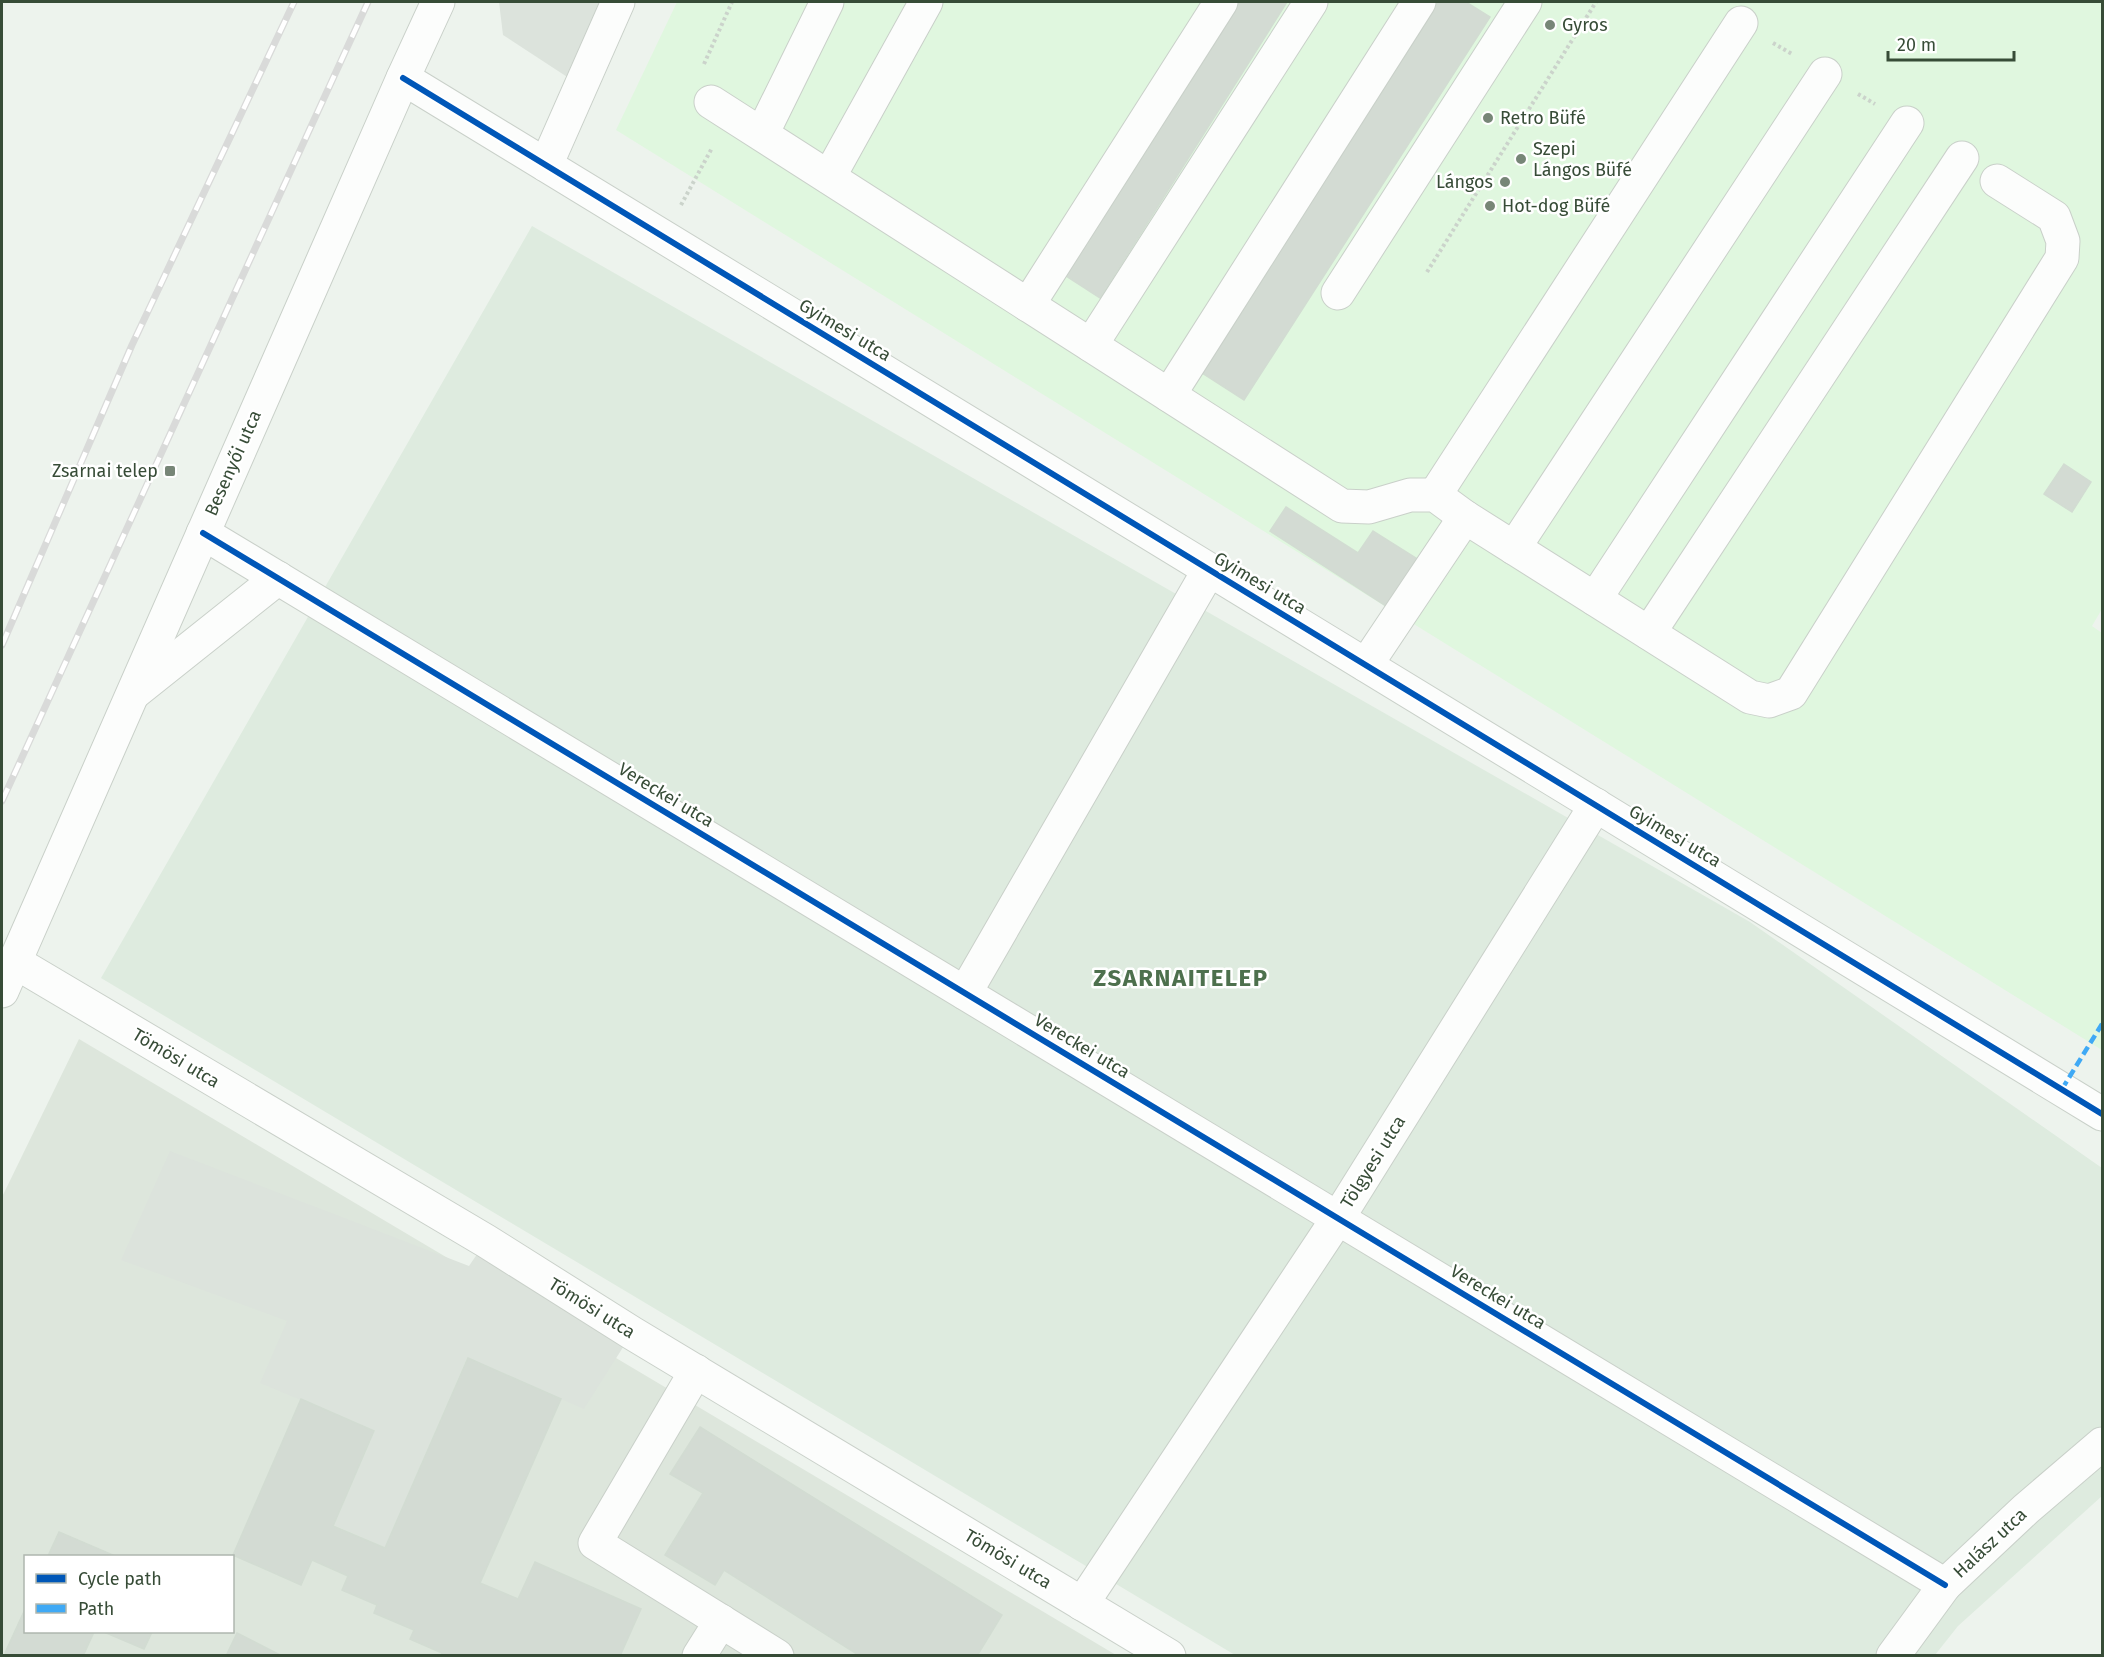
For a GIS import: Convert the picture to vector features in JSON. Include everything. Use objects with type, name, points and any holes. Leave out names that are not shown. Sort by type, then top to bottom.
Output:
[{"type":"street","name":"Besenyői utca","points":[[2,991],[438,2]]},
{"type":"street","points":[[546,165],[618,2]]},
{"type":"street","points":[[762,134],[827,2]]},
{"type":"street","points":[[829,177],[926,2]]},
{"type":"street","points":[[1028,305],[1221,2]]},
{"type":"street","points":[[1091,345],[1311,2]]},
{"type":"street","points":[[1169,395],[1419,2]]},
{"type":"street","points":[[1338,293],[1525,2]]},
{"type":"street","points":[[1435,495],[1741,23]]},
{"type":"street","points":[[1514,548],[1825,74]]},
{"type":"street","name":"Gyimesi utca","points":[[403,78],[2103,1114]]},
{"type":"street","points":[[720,108],[1342,506],[1370,507],[1410,495],[1435,495],[1465,517],[1750,697],[1769,701],[1791,693],[2062,258],[2063,241],[2054,217],[1997,181]]},
{"type":"street","points":[[1595,599],[1907,123]]},
{"type":"street","points":[[1648,633],[1962,158]]},
{"type":"street","points":[[1366,665],[1465,517]]},
{"type":"street","name":"Vereckei utca","points":[[203,533],[1945,1585]]},
{"type":"street","points":[[965,993],[1209,570]]},
{"type":"street","points":[[132,695],[278,578]]},
{"type":"street","name":"Tölgyesi utca","points":[[1082,1604],[1338,1218],[1596,805]]},
{"type":"street","name":"Tömösi utca","points":[[15,962],[475,1235],[1169,1656]]},
{"type":"street","points":[[696,1371],[595,1543],[777,1656]]},
{"type":"street","name":"Halász utca","points":[[1893,1656],[1945,1585],[2026,1509],[2103,1444]]},
{"type":"street","points":[[699,1656],[721,1621]]},
{"type":"path","points":[[664,237],[720,108],[702,86],[703,65],[732,2]]},
{"type":"path","points":[[1427,272],[1596,2]]},
{"type":"shaded area","points":[[499,2],[618,2],[581,86],[503,35]]},
{"type":"shaded area","points":[[677,2],[2102,2],[2102,609],[2092,626],[2102,633],[2102,1050],[616,130]]},
{"type":"shaded area","points":[[532,226],[1750,922],[2102,1168],[2102,1496],[1958,1626],[1935,1655],[1235,1655],[101,978]]},
{"type":"shaded area","points":[[79,1039],[1116,1655],[2,1655],[2,1197]]},
{"type":"shaded area","points":[[170,1151],[469,1266],[486,1241],[632,1333],[584,1409],[467,1358],[385,1547],[334,1525],[375,1431],[260,1383],[287,1321],[121,1260]]},
{"type":"building","points":[[1236,2],[1287,2],[1100,298],[1063,274]]},
{"type":"building","points":[[1438,2],[1466,2],[1490,17],[1244,400],[1199,371]]},
{"type":"building","points":[[2064,464],[2091,482],[2072,512],[2044,494]]},
{"type":"building","points":[[1286,507],[1358,553],[1373,531],[1419,560],[1389,608],[1270,531]]},
{"type":"building","points":[[468,1358],[561,1399],[480,1583],[518,1599],[535,1562],[641,1609],[620,1656],[441,1656],[442,1653],[410,1639],[414,1630],[374,1613],[377,1605],[342,1590],[348,1576],[312,1560],[301,1585],[233,1555],[301,1399],[374,1431],[333,1526],[385,1548]]},
{"type":"building","points":[[700,1427],[1002,1615],[977,1656],[860,1656],[724,1570],[715,1585],[665,1555],[703,1493],[670,1474]]},
{"type":"building","points":[[59,1532],[113,1555],[48,1555]]},
{"type":"building","points":[[24,1611],[24,1633],[94,1633],[83,1656],[11,1656],[5,1653]]},
{"type":"building","points":[[106,1633],[152,1633],[144,1649]]},
{"type":"building","points":[[237,1633],[282,1656],[226,1656]]},
{"type":"railway","points":[[2,645],[132,345],[294,2]]},
{"type":"railway","points":[[2,801],[368,2]]},
{"type":"marked path","points":[[2062,1089],[2102,1024]]},
{"type":"cycle path","points":[[403,78],[2102,1114]]},
{"type":"cycle path","points":[[203,533],[1945,1585]]},
{"type":"place","name":"Gyros","points":[[1550,25]]},
{"type":"place","name":"Retro Büfé","points":[[1488,118]]},
{"type":"place","name":"Szepi Lángos Büfé","points":[[1521,159]]},
{"type":"place","name":"Lángos","points":[[1505,182]]},
{"type":"place","name":"Hot-dog Büfé","points":[[1490,206]]},
{"type":"place","name":"Zsarnai telep","points":[[170,471]]},
{"type":"district","name":"ZSARNAITELEP","points":[[1181,978]]}]
